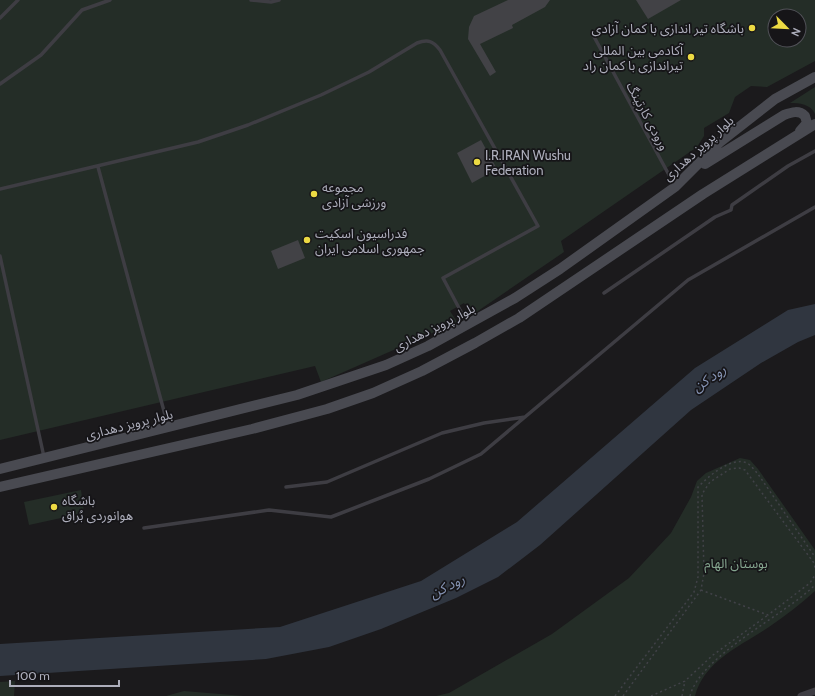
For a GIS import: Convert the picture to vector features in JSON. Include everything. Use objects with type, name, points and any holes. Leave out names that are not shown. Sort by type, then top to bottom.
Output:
[{"type":"main road","name":"بلوار پرویز دهداری","points":[[0,469],[168,427],[252,408],[343,381],[386,365],[428,346],[515,298],[560,269],[675,187],[692,172],[720,142],[775,99],[815,77]]},
{"type":"main road","points":[[692,172],[784,115],[792,112],[803,114],[806,120],[806,123],[798,134]]},
{"type":"main road","points":[[0,487],[252,429],[327,409],[373,393],[422,371],[475,344],[519,318],[703,194],[815,124]]},
{"type":"street","points":[[801,696],[815,691]]},
{"type":"lane","points":[[0,18],[18,0]]},
{"type":"lane","points":[[0,84],[41,55],[82,10],[110,0]]},
{"type":"lane","points":[[251,0],[271,2],[279,0]]},
{"type":"lane","name":"ورودی کارتینگ","points":[[592,34],[675,187]]},
{"type":"lane","points":[[0,189],[98,167],[198,142],[248,125],[321,95],[369,72],[417,43],[425,40],[433,42],[440,50],[538,226],[443,278],[468,325]]},
{"type":"lane","points":[[604,293],[715,217],[731,210],[732,205],[788,166],[815,151]]},
{"type":"lane","points":[[98,167],[168,427]]},
{"type":"lane","points":[[144,528],[268,510],[331,517],[429,479],[481,454],[688,280],[815,207]]},
{"type":"lane","points":[[0,256],[44,458]]},
{"type":"lane","points":[[286,487],[327,482],[442,433],[484,423],[526,417]]},
{"type":"path","points":[[615,696],[694,592],[698,577],[698,487],[712,473],[735,462],[746,463],[758,474],[815,557]]},
{"type":"path","points":[[623,696],[701,590],[704,573],[702,494],[710,482],[730,469],[739,468],[745,470],[814,563],[815,568]]},
{"type":"path","points":[[651,696],[685,681],[713,655],[810,583],[815,575]]},
{"type":"path","points":[[690,696],[693,686],[713,662],[815,585]]},
{"type":"path","points":[[701,590],[768,615]]},
{"type":"path","points":[[682,696],[685,681]]},
{"type":"green space","name":"مجموعه ورزشی آزادی","points":[[0,0],[815,0],[815,61],[767,87],[751,86],[735,97],[729,113],[704,128],[704,136],[697,147],[561,241],[564,252],[472,315],[464,303],[450,311],[457,322],[321,382],[315,366],[0,440]]},
{"type":"green space","points":[[815,87],[815,114],[808,106],[790,103]]},
{"type":"green space","name":"بوستان الهام","points":[[740,458],[750,460],[758,469],[815,550],[815,591],[781,619],[715,663],[700,683],[695,696],[436,696],[449,693],[552,634],[629,578],[671,533],[691,497],[697,481],[706,473]]},
{"type":"green space","name":"باشگاه هوانوردی بُراق","points":[[81,490],[84,513],[29,525],[24,502]]},
{"type":"green space","points":[[15,681],[14,696],[0,696],[0,682]]},
{"type":"green space","points":[[184,691],[244,696],[166,696]]},
{"type":"water","name":"رود کن","points":[[815,304],[815,335],[798,342],[761,363],[691,410],[540,545],[498,577],[456,598],[381,629],[329,647],[266,659],[0,676],[0,644],[280,627],[421,581],[517,522],[695,368],[788,310]]},
{"type":"building","points":[[508,0],[550,0],[545,7],[512,25],[513,28],[480,44],[496,72],[490,76],[468,39],[469,27],[474,16]]},
{"type":"building","points":[[636,0],[681,0],[648,19]]},
{"type":"building","name":"I.R.IRAN Wushu Federation","points":[[481,140],[497,169],[472,183],[457,153]]},
{"type":"building","points":[[298,240],[305,258],[278,269],[271,251]]},
{"type":"place","name":"باشگاه تیر اندازی با کمان آزادی","points":[[752,28]]},
{"type":"place","name":"آکادمی بین المللی تیراندازی با کمان راد","points":[[691,57]]},
{"type":"place","name":"I.R.IRAN Wushu Federation","points":[[477,162]]},
{"type":"place","name":"مجموعه ورزشی آزادی","points":[[314,194]]},
{"type":"place","name":"فدراسیون اسکیت جمهوری اسلامی ایران","points":[[307,240]]},
{"type":"place","name":"باشگاه هوانوردی بُراق","points":[[54,507]]}]
